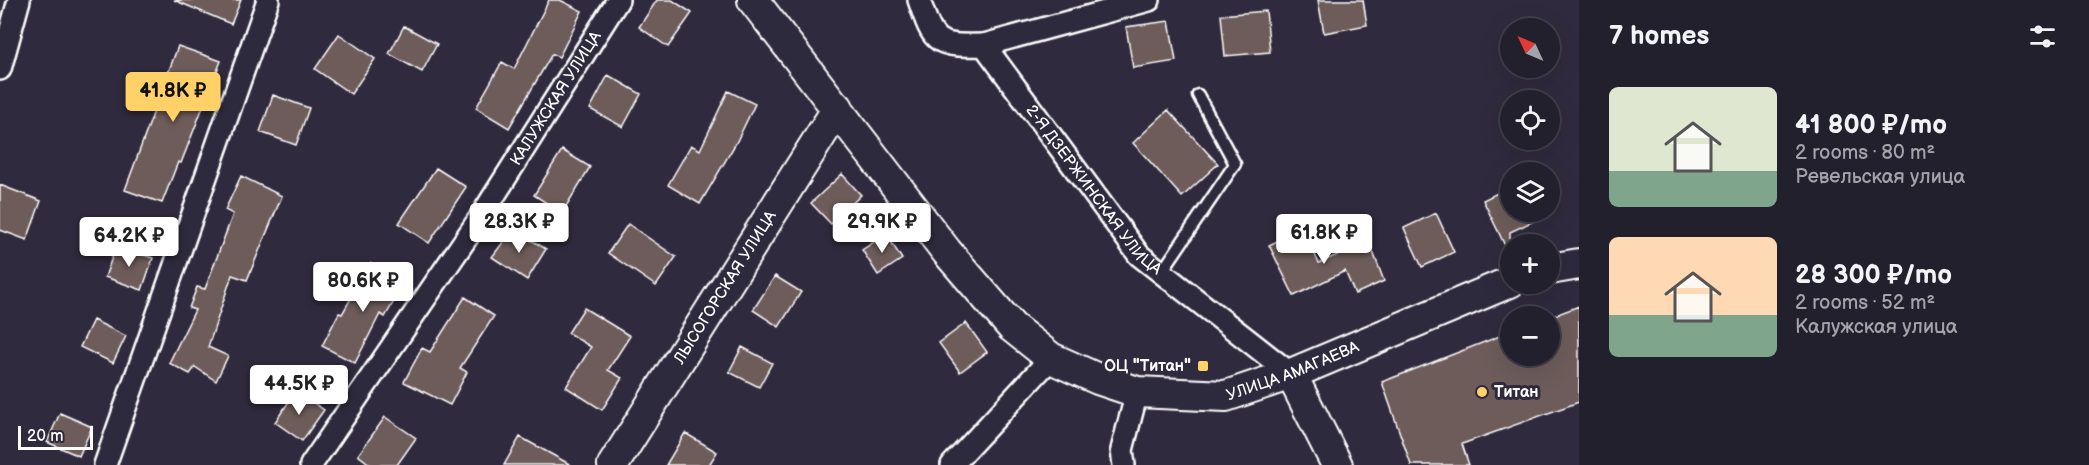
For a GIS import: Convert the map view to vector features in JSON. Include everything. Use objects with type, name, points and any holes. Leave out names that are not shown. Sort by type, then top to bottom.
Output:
[{"type":"street","points":[[0,69],[19,0]]},
{"type":"street","points":[[105,465],[268,0]]},
{"type":"street","name":"КАЛУЖСКАЯ УЛИЦА","points":[[311,465],[480,218],[618,0]]},
{"type":"street","name":"УЛИЦА АМАГАЕВА","points":[[753,0],[947,252],[1012,327],[1051,358],[1098,379],[1137,392],[1226,396],[1291,374],[1500,286]]},
{"type":"street","points":[[919,0],[930,32],[950,45],[984,45],[1149,0]]},
{"type":"street","name":"2-Я ДЗЕРЖИНСКАЯ УЛИЦА","points":[[984,45],[1139,255],[1291,374]]},
{"type":"street","name":"ЛЫСОГОРСКАЯ УЛИЦА","points":[[613,465],[838,108]]},
{"type":"street","points":[[1560,267],[1579,264]]},
{"type":"street","points":[[952,465],[1051,358]]},
{"type":"street","points":[[1291,374],[1337,465]]},
{"type":"street","points":[[1124,465],[1122,450],[1137,392]]},
{"type":"lane","points":[[1161,273],[1235,164],[1198,95]]},
{"type":"building","points":[[174,0],[241,0],[231,24]]},
{"type":"building","points":[[549,0],[560,0],[582,11],[559,57],[552,54],[509,128],[476,108],[502,62],[514,69]]},
{"type":"building","points":[[657,0],[672,0],[692,13],[668,47],[639,27]]},
{"type":"building","points":[[1318,0],[1363,0],[1367,25],[1324,33]]},
{"type":"building","points":[[1266,11],[1270,52],[1225,56],[1221,15]]},
{"type":"building","points":[[1169,21],[1176,61],[1133,68],[1126,27]]},
{"type":"building","points":[[404,26],[437,44],[422,72],[389,54]]},
{"type":"building","points":[[339,34],[375,59],[351,94],[315,69]]},
{"type":"building","points":[[178,46],[221,61],[181,163],[178,162],[162,203],[125,190]]},
{"type":"building","points":[[608,75],[641,94],[623,127],[590,109]]},
{"type":"building","points":[[728,91],[755,104],[736,143],[700,204],[668,185],[691,145],[700,150]]},
{"type":"building","points":[[273,95],[309,108],[296,145],[260,132]]},
{"type":"building","points":[[1168,110],[1218,164],[1182,197],[1133,143]]},
{"type":"building","points":[[562,150],[590,167],[562,213],[534,195]]},
{"type":"building","points":[[436,168],[466,187],[429,243],[399,223]]},
{"type":"building","points":[[842,174],[861,195],[831,224],[811,203]]},
{"type":"building","points":[[241,176],[282,196],[247,280],[232,275],[208,347],[228,356],[216,381],[195,367],[190,374],[169,363],[195,310],[189,308],[197,287],[205,289],[233,214],[225,210]]},
{"type":"building","points":[[0,185],[41,201],[27,240],[0,230]]},
{"type":"building","points":[[1500,192],[1500,222],[1532,222],[1510,234],[1500,235],[1483,200]]},
{"type":"building","points":[[1436,213],[1454,252],[1422,267],[1404,228]]},
{"type":"building","points":[[628,224],[676,257],[656,286],[608,253]]},
{"type":"building","points":[[513,229],[546,249],[527,280],[492,257]]},
{"type":"building","points":[[1302,229],[1319,263],[1369,241],[1384,281],[1355,294],[1345,271],[1294,296],[1269,245]]},
{"type":"building","points":[[886,234],[902,259],[878,275],[862,250]]},
{"type":"building","points":[[116,246],[153,258],[142,290],[105,277]]},
{"type":"building","points":[[371,263],[405,282],[385,317],[380,314],[355,363],[322,346],[339,313],[342,314]]},
{"type":"building","points":[[775,276],[801,292],[779,327],[753,310]]},
{"type":"building","points":[[465,297],[494,316],[460,368],[467,372],[450,405],[404,382],[422,348],[430,352]]},
{"type":"building","name":"Титан","points":[[1579,306],[1579,402],[1462,444],[1469,465],[1411,465],[1382,382],[1500,336],[1500,366],[1560,366],[1560,313]]},
{"type":"building","points":[[584,308],[630,336],[608,370],[622,378],[602,410],[566,387],[591,347],[568,333]]},
{"type":"building","points":[[93,320],[126,336],[113,363],[80,347]]},
{"type":"building","points":[[966,323],[987,352],[960,372],[939,343]]},
{"type":"building","points":[[742,347],[772,363],[759,387],[729,372]]},
{"type":"building","points":[[296,391],[324,410],[302,441],[275,422]]},
{"type":"building","points":[[60,413],[92,427],[79,456],[47,442]]},
{"type":"building","points":[[385,417],[416,438],[397,465],[371,465],[358,455]]},
{"type":"building","points":[[685,433],[717,452],[709,465],[666,465]]},
{"type":"building","points":[[520,437],[571,465],[504,465]]},
{"type":"place","name":"ОЦ \"Титан\"","points":[[1203,366]]},
{"type":"place","name":"Титан","points":[[1482,392]]}]
